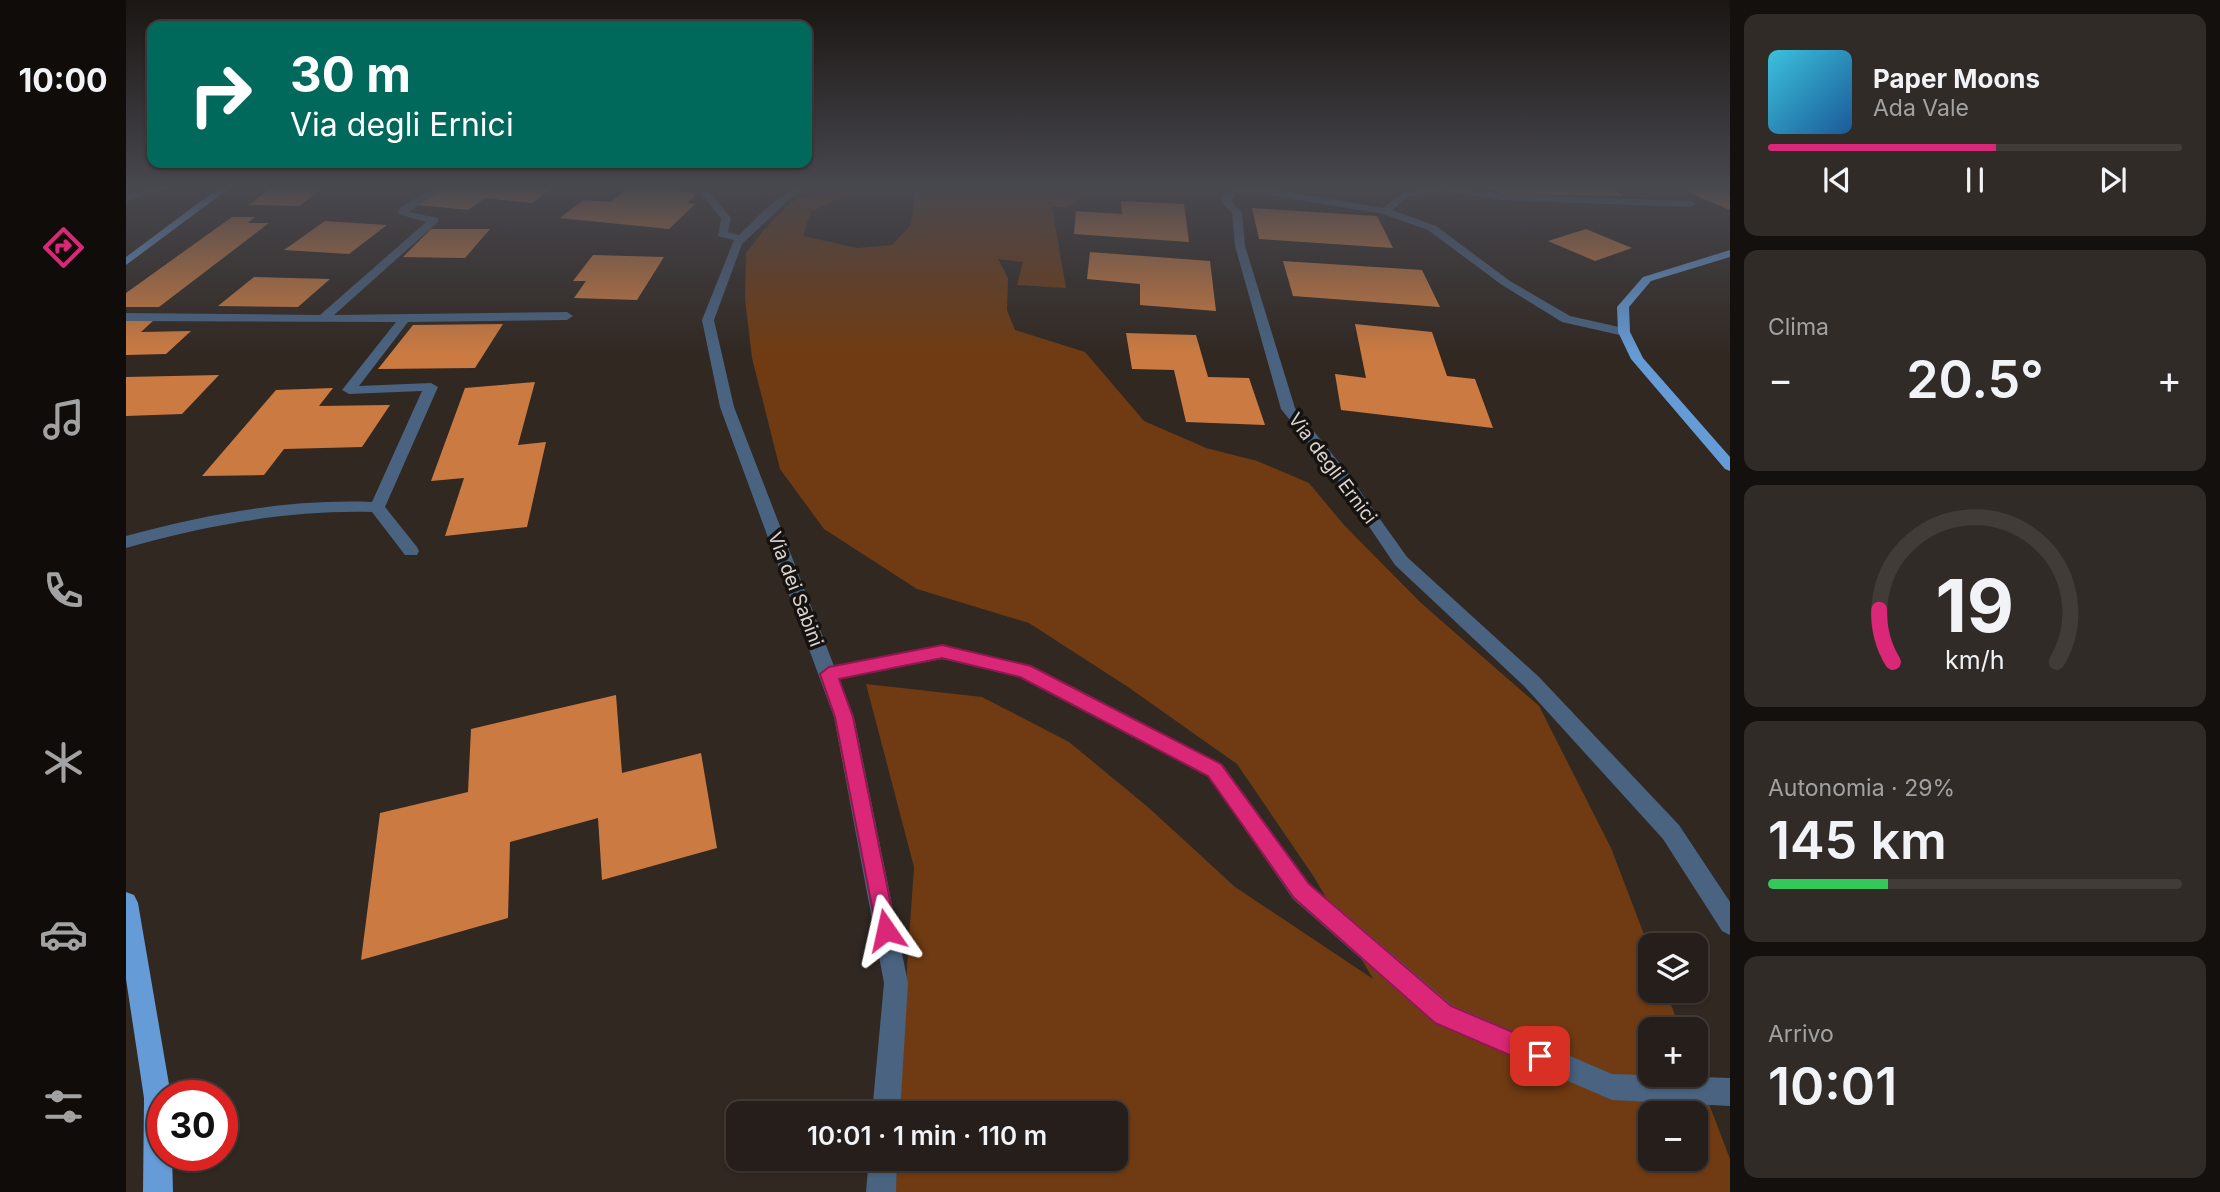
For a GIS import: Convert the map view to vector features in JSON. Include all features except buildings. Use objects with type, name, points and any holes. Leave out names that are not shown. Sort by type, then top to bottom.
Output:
[{"type":"main road","points":[[126,262],[152,243]]},
{"type":"main road","points":[[1727,461],[1637,359],[1624,332],[1623,307],[1647,279],[1730,253]]},
{"type":"main road","points":[[126,903],[158,1098],[158,1192]]},
{"type":"street","points":[[323,319],[409,243]]},
{"type":"street","name":"Via dei Sabini","points":[[737,243],[708,320],[727,407],[844,717],[896,983],[887,1101]]},
{"type":"street","name":"Via degli Ernici","points":[[1240,243],[1289,408],[1340,473],[1401,561],[1532,682],[1671,832],[1730,922]]},
{"type":"street","name":"Via degli Ernici","points":[[1452,243],[1506,283],[1566,319],[1624,332]]},
{"type":"street","points":[[126,317],[404,319],[566,316]]},
{"type":"street","points":[[377,507],[432,387],[349,390],[404,319]]},
{"type":"street","points":[[126,542],[188,524],[345,505],[377,507],[411,551]]},
{"type":"street","points":[[829,674],[942,652],[1024,671],[1214,770],[1301,891],[1443,1014],[1612,1087],[1730,1092]]},
{"type":"street","points":[[881,1192],[882,1171]]},
{"type":"shaded area","points":[[754,243],[833,243],[857,248],[894,243],[1058,243],[1066,288],[1017,285],[1023,262],[998,259],[1008,278],[1007,310],[1015,330],[1085,352],[1144,421],[1206,448],[1257,461],[1309,483],[1344,525],[1421,603],[1539,706],[1611,848],[1644,933],[1638,933],[1638,1003],[1670,1003],[1676,1017],[1638,1017],[1638,1087],[1702,1087],[1708,1101],[1638,1101],[1638,1171],[1708,1171],[1708,1101],[1730,1159],[1730,1192],[889,1192],[892,1171],[1128,1171],[1128,1101],[898,1101],[914,867],[866,684],[982,697],[1069,742],[1149,808],[1235,887],[1373,979],[1314,877],[1237,764],[1128,687],[1029,623],[917,589],[824,529],[780,469],[752,358],[745,299],[746,253]]},
{"type":"route","points":[[886,930],[844,717],[829,674],[942,652],[1024,671],[1214,770],[1301,891],[1443,1014],[1540,1056]]}]
